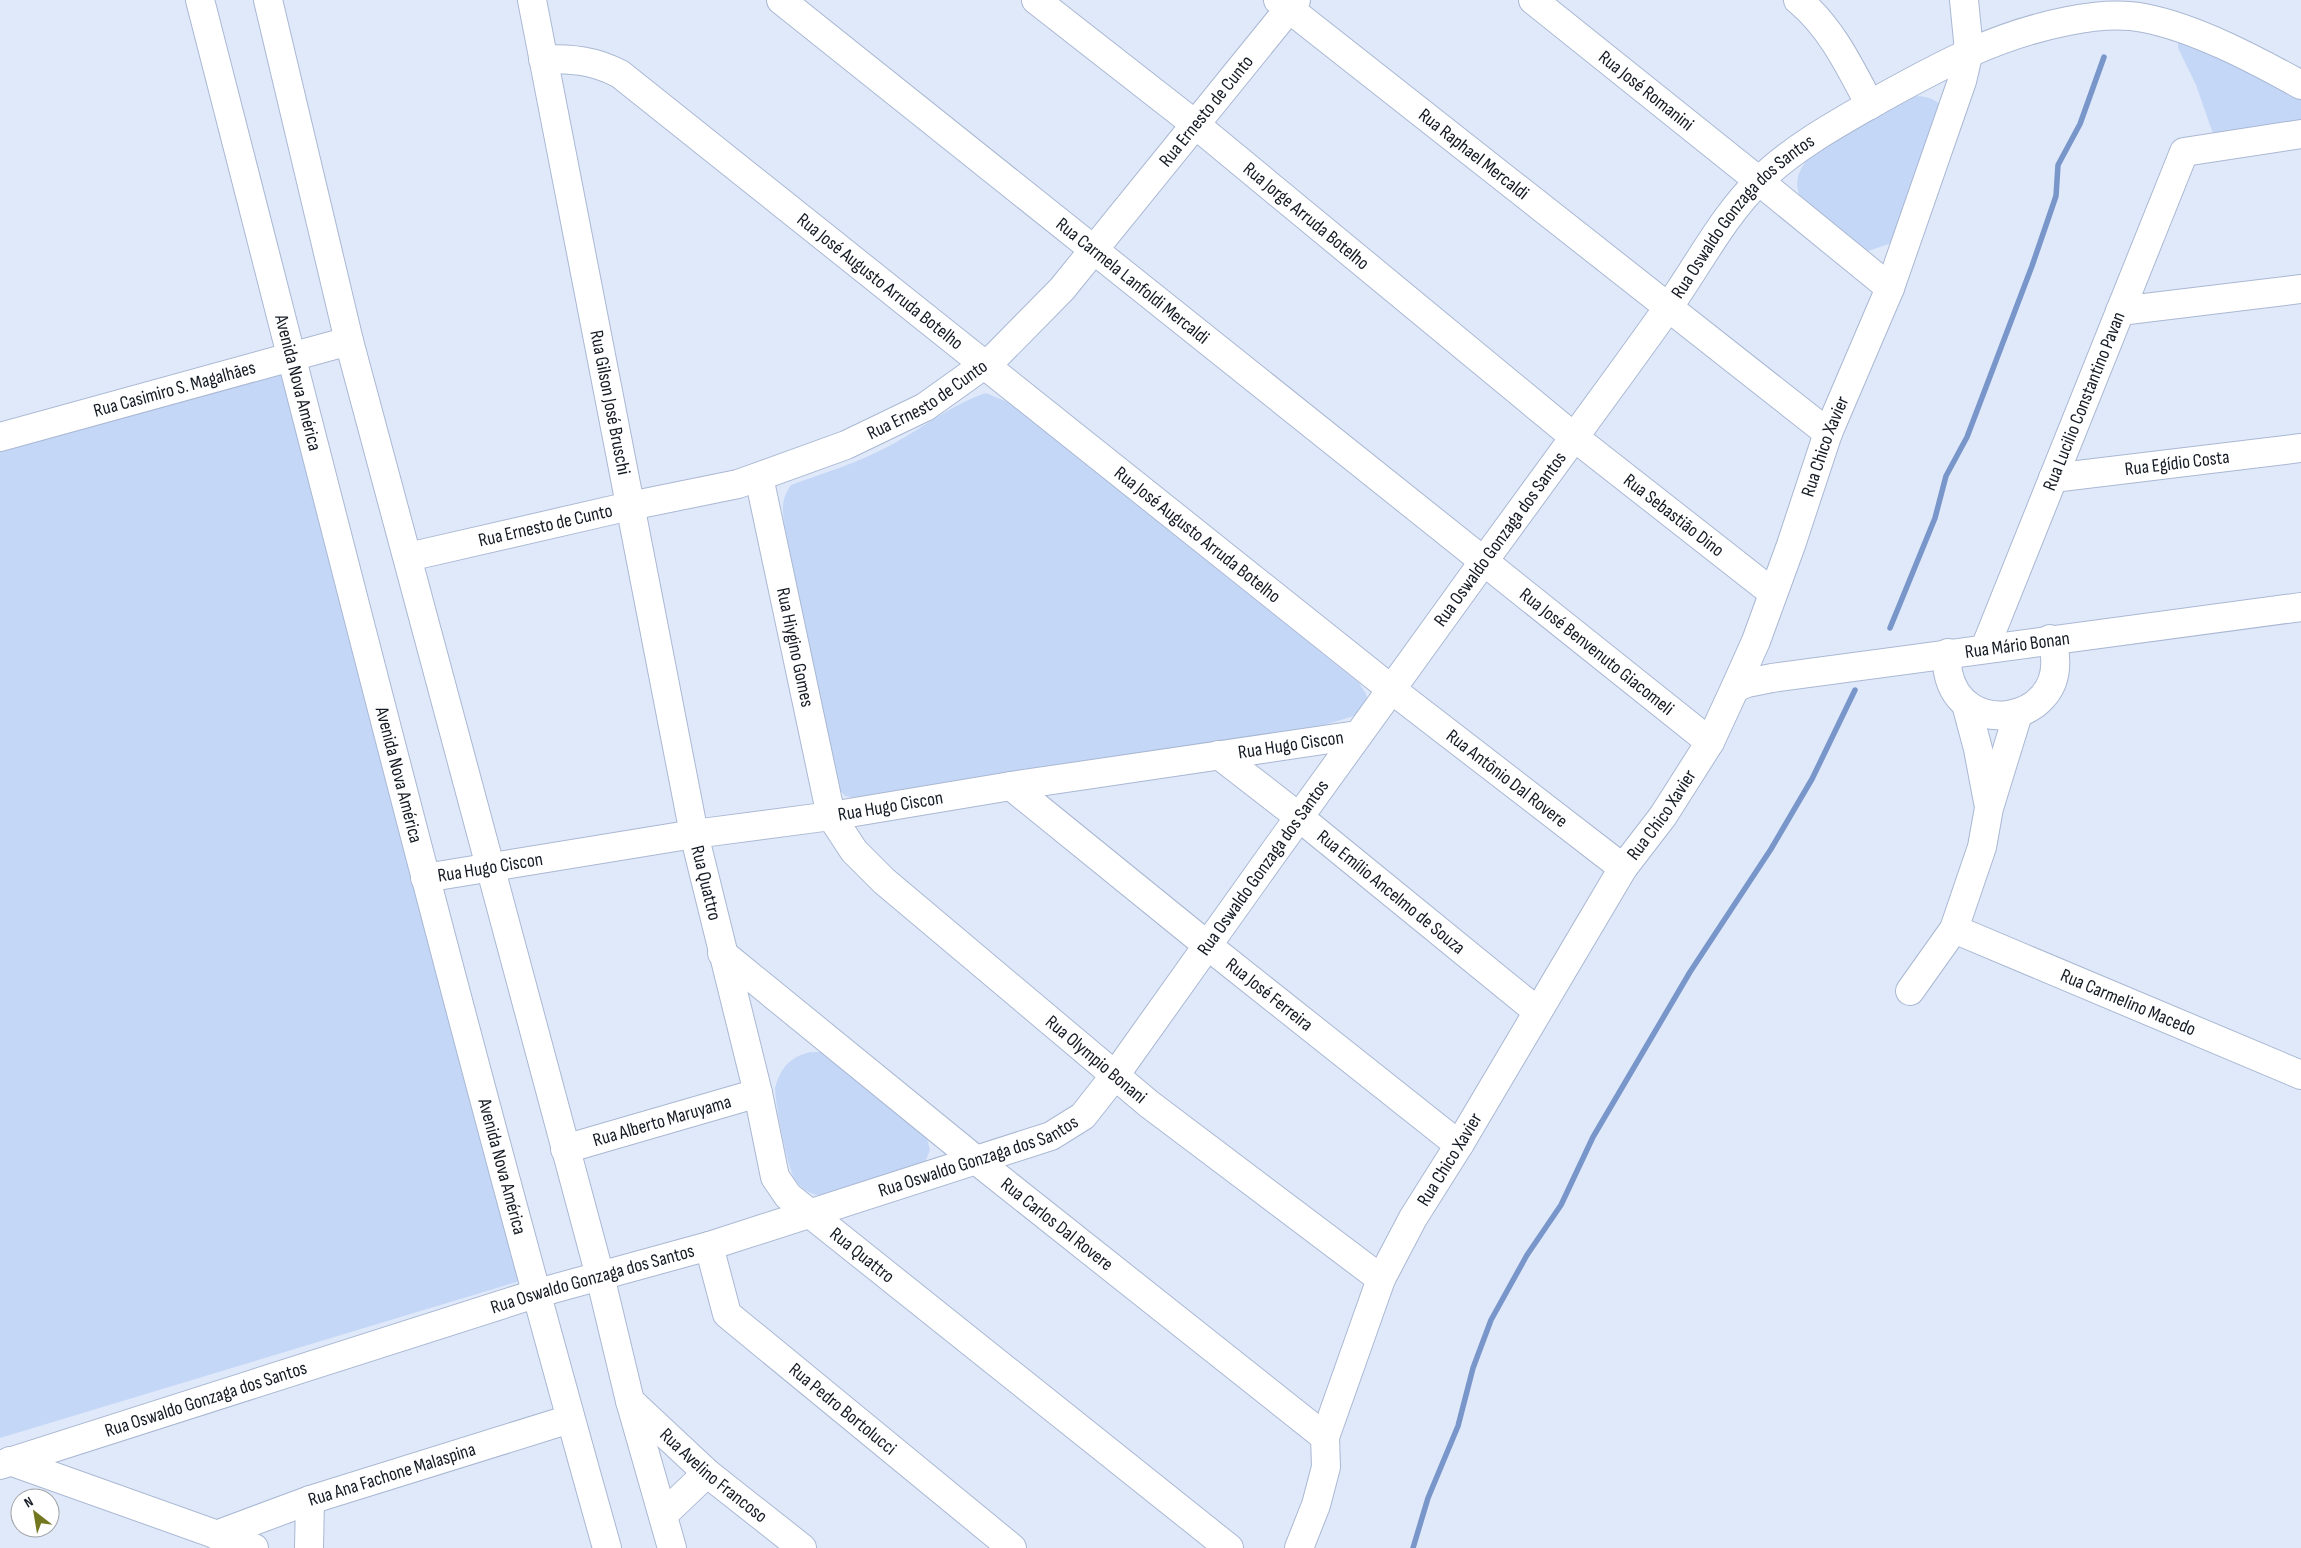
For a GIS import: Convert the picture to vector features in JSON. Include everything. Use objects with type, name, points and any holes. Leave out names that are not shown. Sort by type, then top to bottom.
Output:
[{"type":"street","name":"Avenida Nova América","points":[[200,0],[425,878],[538,1293],[602,1547]]},
{"type":"street","points":[[268,0],[349,341],[492,866],[600,1276],[630,1401],[672,1548]]},
{"type":"street","name":"Rua Gilson José Bruschi","points":[[532,0],[694,834]]},
{"type":"street","name":"Rua Carmela Lanfoldi Mercaldi","points":[[782,0],[1483,562]]},
{"type":"street","name":"Rua Jorge Arruda Botelho","points":[[1036,0],[1196,125],[1574,437]]},
{"type":"street","name":"Rua José Romanini","points":[[1533,0],[1760,180],[1890,288]]},
{"type":"street","points":[[1798,0],[1819,20],[1833,40],[1870,105]]},
{"type":"street","name":"Rua Chico Xavier","points":[[1299,1548],[1316,1506],[1326,1466],[1325,1437],[1381,1279],[1414,1218],[1623,868],[1663,816],[1710,742],[1756,641],[1828,433],[1890,288],[1962,81],[1969,51],[1964,0]]},
{"type":"street","name":"Rua Ernesto de Cunto","points":[[408,557],[630,506],[738,484],[846,445],[925,407],[985,365],[1030,324],[1093,251],[1196,125],[1288,3]]},
{"type":"street","name":"Rua Raphael Mercaldi","points":[[1288,3],[1828,433]]},
{"type":"street","name":"Rua Oswaldo Gonzaga dos Santos","points":[[5,1463],[538,1293],[709,1246],[1051,1136],[1083,1116],[1116,1074],[1357,735],[1669,306],[1718,232],[1760,180],[1822,133],[1969,51],[2016,34],[2061,23],[2108,15],[2136,17],[2181,30],[2252,58],[2301,85]]},
{"type":"street","name":"Rua José Augusto Arruda Botelho","points":[[543,59],[583,60],[602,65],[620,74],[1391,689]]},
{"type":"street","name":"Rua Lucilio Constantino Pavan","points":[[1985,648],[2184,152],[2301,134]]},
{"type":"street","points":[[2120,311],[2301,289]]},
{"type":"street","name":"Rua Casimiro S. Magalhães","points":[[0,436],[349,341]]},
{"type":"street","name":"Rua Sebastião Dino","points":[[1574,437],[1773,593]]},
{"type":"street","name":"Rua Egídio Costa","points":[[2053,478],[2301,448]]},
{"type":"street","name":"Rua Hiygino Gomes","points":[[759,477],[831,816]]},
{"type":"street","name":"Rua José Benvenuto Giacomeli","points":[[1483,562],[1710,742]]},
{"type":"street","name":"Rua Mário Bonan","points":[[1735,688],[1772,678],[2050,639],[2301,607]]},
{"type":"street","points":[[1948,653],[1948,672],[1954,689],[1966,704],[1981,713],[1999,717],[2018,714],[2034,706],[2046,692],[2054,675],[2055,657],[2050,639]]},
{"type":"street","name":"Rua Antônio Dal Rovere","points":[[1391,689],[1623,868]]},
{"type":"street","points":[[1966,704],[1978,748],[1989,808]]},
{"type":"street","points":[[1910,991],[1954,929],[1982,847],[1989,808],[2018,714]]},
{"type":"street","name":"Rua Hugo Ciscon","points":[[425,878],[694,834],[831,816],[1012,786],[1357,735]]},
{"type":"street","name":"Rua Emílio Ancelmo de Souza","points":[[1219,756],[1299,817],[1537,1012]]},
{"type":"street","name":"Rua José Ferreira","points":[[1012,786],[1207,946],[1459,1145]]},
{"type":"street","name":"Rua Olympio Bonani","points":[[831,816],[854,851],[884,881],[1116,1074],[1149,1104],[1381,1279]]},
{"type":"street","name":"Rua Quattro","points":[[694,834],[758,1093],[775,1177],[788,1196],[812,1213],[1229,1548]]},
{"type":"street","name":"Rua Carmelino Macedo","points":[[1954,929],[2301,1075]]},
{"type":"street","name":"Rua Carlos Dal Rovere","points":[[722,953],[976,1160],[1325,1437]]},
{"type":"street","name":"Rua Alberto Maruyama","points":[[565,1149],[758,1093]]},
{"type":"street","name":"Rua Pedro Bortolucci","points":[[709,1246],[727,1314],[1012,1548]]},
{"type":"street","name":"Rua Avelino Francoso","points":[[630,1401],[707,1473],[802,1548]]},
{"type":"street","name":"Rua Ana Fachone Malaspina","points":[[216,1535],[310,1500],[570,1419]]},
{"type":"street","points":[[5,1463],[254,1548]]},
{"type":"street","points":[[663,1516],[707,1473]]},
{"type":"street","points":[[309,1548],[310,1500]]},
{"type":"shaded area","points":[[2178,43],[2190,43],[2301,97],[2301,125],[2215,136],[2196,85],[2178,48]]},
{"type":"shaded area","points":[[1910,96],[1931,99],[1942,107],[1892,243],[1865,252],[1802,202],[1797,185],[1799,174],[1808,159]]},
{"type":"shaded area","points":[[281,372],[401,817],[520,1281],[0,1438],[0,450]]},
{"type":"shaded area","points":[[986,393],[1010,403],[1359,683],[1366,694],[1368,703],[1362,712],[1317,727],[858,799],[845,796],[833,782],[784,522],[784,498],[791,485],[867,457],[961,403]]},
{"type":"shaded area","points":[[811,1052],[825,1052],[926,1135],[930,1150],[924,1165],[824,1196],[811,1193],[801,1187],[795,1180],[788,1163],[779,1121],[775,1088],[780,1074],[787,1064],[798,1056]]},
{"type":"waterway","points":[[1890,628],[1935,518],[1946,476],[1967,437],[2032,266],[2056,196],[2058,165],[2080,124],[2104,57]]},
{"type":"waterway","points":[[1413,1548],[1428,1498],[1458,1426],[1473,1368],[1491,1320],[1527,1255],[1561,1205],[1593,1137],[1690,972],[1771,849],[1812,779],[1855,690]]}]
